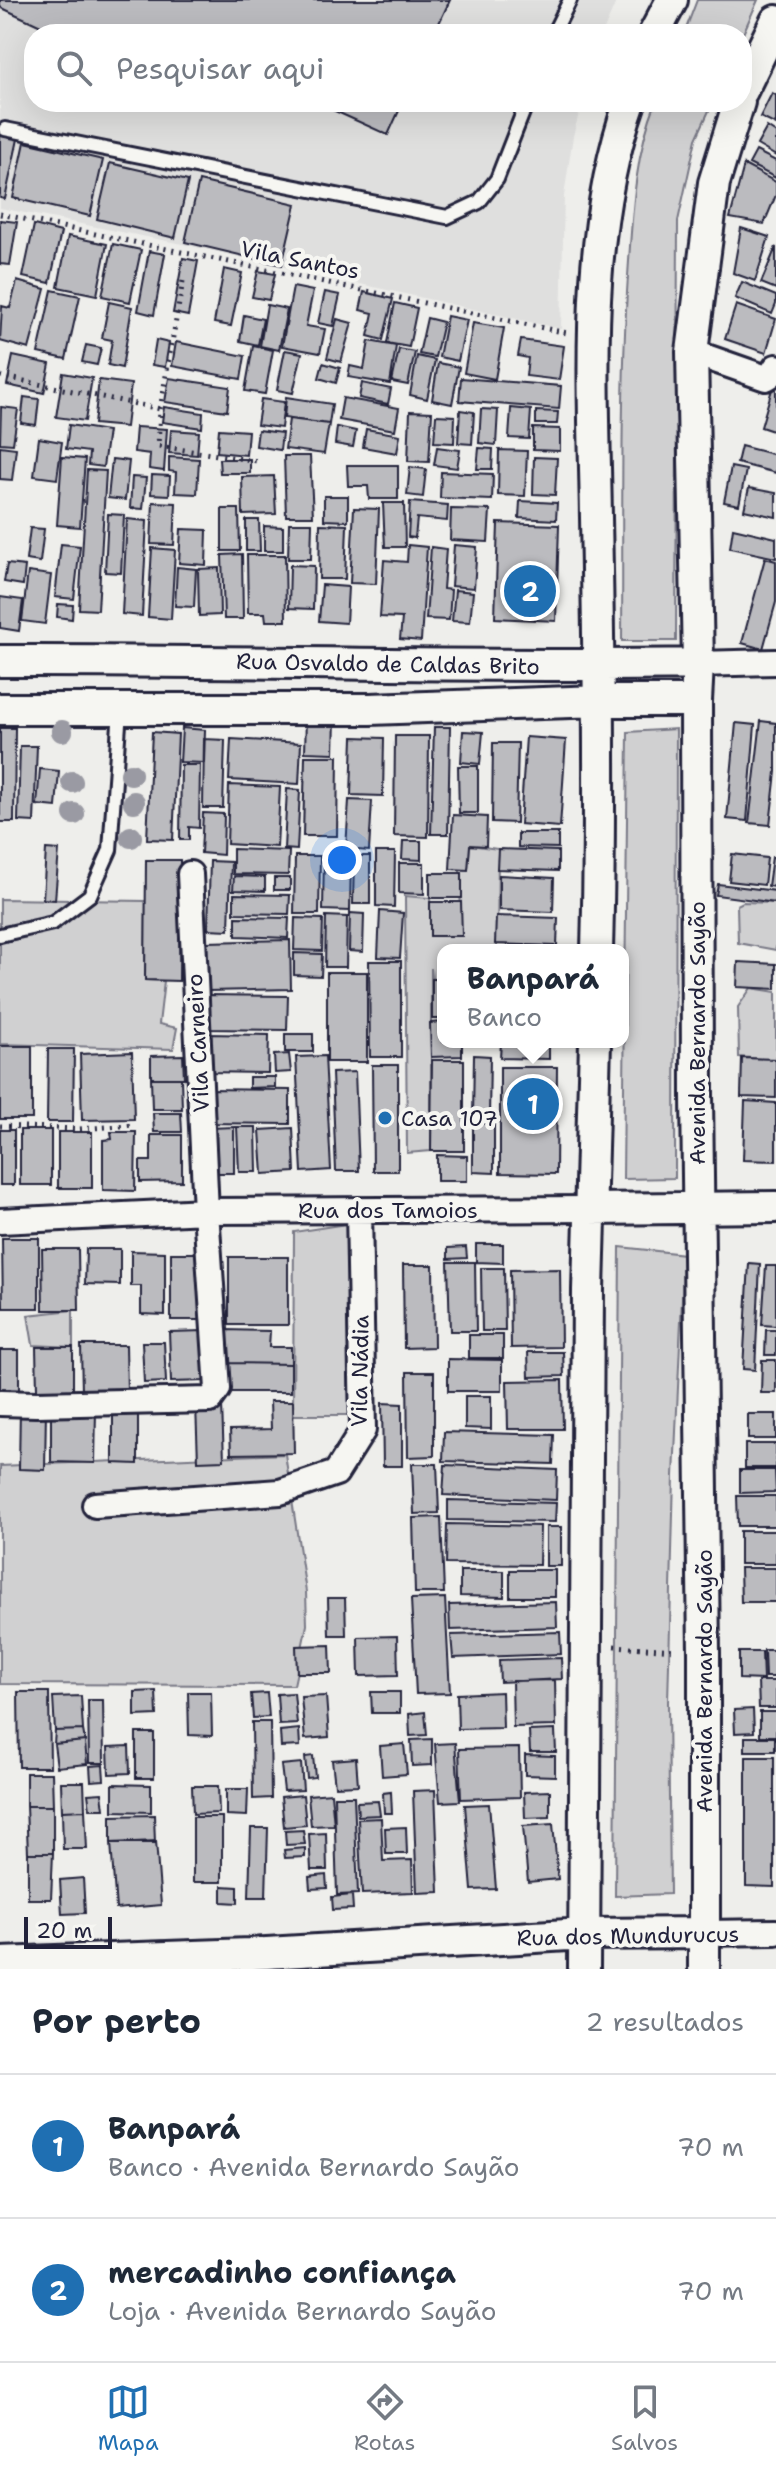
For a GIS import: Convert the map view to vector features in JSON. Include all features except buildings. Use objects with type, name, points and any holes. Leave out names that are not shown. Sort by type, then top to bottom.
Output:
[{"type":"street","points":[[659,24],[672,0]]},
{"type":"street","points":[[752,70],[776,21]]},
{"type":"street","points":[[597,944],[600,701],[593,339],[603,206],[627,112]]},
{"type":"street","name":"Avenida Bernardo Sayão","points":[[704,1969],[704,1653],[698,1207],[698,664],[692,352],[714,183],[736,112]]},
{"type":"street","points":[[692,352],[766,378],[776,367]]},
{"type":"street","points":[[131,710],[142,660]]},
{"type":"street","name":"Rua Osvaldo de Caldas Brito","points":[[0,661],[599,666],[776,662]]},
{"type":"street","name":"Rua Osvaldo de Caldas Brito","points":[[0,709],[370,709],[696,701]]},
{"type":"street","name":"Vila Carneiro","points":[[0,1403],[210,1400],[218,1389],[190,874]]},
{"type":"street","points":[[584,1969],[590,1209],[595,1048]]},
{"type":"street","name":"Rua dos Tamoios","points":[[0,1221],[206,1211],[776,1207]]},
{"type":"street","name":"Vila Nádia","points":[[95,1505],[280,1492],[336,1473],[363,1430],[359,1210]]},
{"type":"street","name":"Rua dos Mundurucus","points":[[0,1963],[250,1954],[585,1934],[776,1932]]},
{"type":"lane","points":[[558,24],[570,0]]},
{"type":"lane","points":[[5,129],[447,217],[479,202],[497,179],[523,112]]},
{"type":"lane","points":[[0,935],[53,923],[90,895],[110,850],[131,710]]},
{"type":"path","name":"Vila Santos","points":[[0,214],[593,339]]},
{"type":"path","points":[[183,281],[160,409],[158,446],[257,461]]},
{"type":"path","points":[[0,376],[160,409]]},
{"type":"path","points":[[0,1126],[79,1129],[135,1125]]},
{"type":"path","points":[[585,1643],[704,1653]]},
{"type":"shaded area","points":[[0,0],[617,0],[606,24],[24,24],[24,112],[579,112],[564,196],[561,329],[182,244],[0,208]]},
{"type":"shaded area","points":[[697,0],[758,0],[747,24],[688,24]]},
{"type":"shaded area","points":[[653,112],[708,112],[696,139],[678,221],[676,641],[622,641],[625,321],[633,210]]},
{"type":"shaded area","points":[[676,729],[675,1178],[623,1179],[624,1048],[629,1048],[629,944],[626,944],[628,732]]},
{"type":"shaded area","points":[[470,845],[498,849],[497,944],[437,944],[437,979],[432,979],[431,968],[431,1151],[407,1153],[405,896],[430,898],[431,936],[461,936],[460,869],[468,869]]},
{"type":"shaded area","points":[[0,899],[146,901],[145,980],[164,981],[159,1024],[177,1028],[173,1049],[0,1044]]},
{"type":"shaded area","points":[[743,902],[776,903],[776,950],[738,943],[737,905]]},
{"type":"shaded area","points":[[751,988],[776,992],[776,1060],[739,1057],[738,1007]]},
{"type":"shaded area","points":[[346,1224],[352,1415],[293,1415],[294,1232]]},
{"type":"shaded area","points":[[620,1247],[684,1254],[668,1702],[670,1894],[615,1896]]},
{"type":"shaded area","points":[[73,1310],[73,1347],[33,1345],[28,1315]]},
{"type":"shaded area","points":[[285,1454],[306,1592],[307,1625],[294,1685],[0,1684],[0,1466]]},
{"type":"place","name":"mercadinho confiança","points":[[530,591]]},
{"type":"place","name":"Banpará","points":[[533,1104]]},
{"type":"place","name":"Casa 107","points":[[385,1118]]}]
